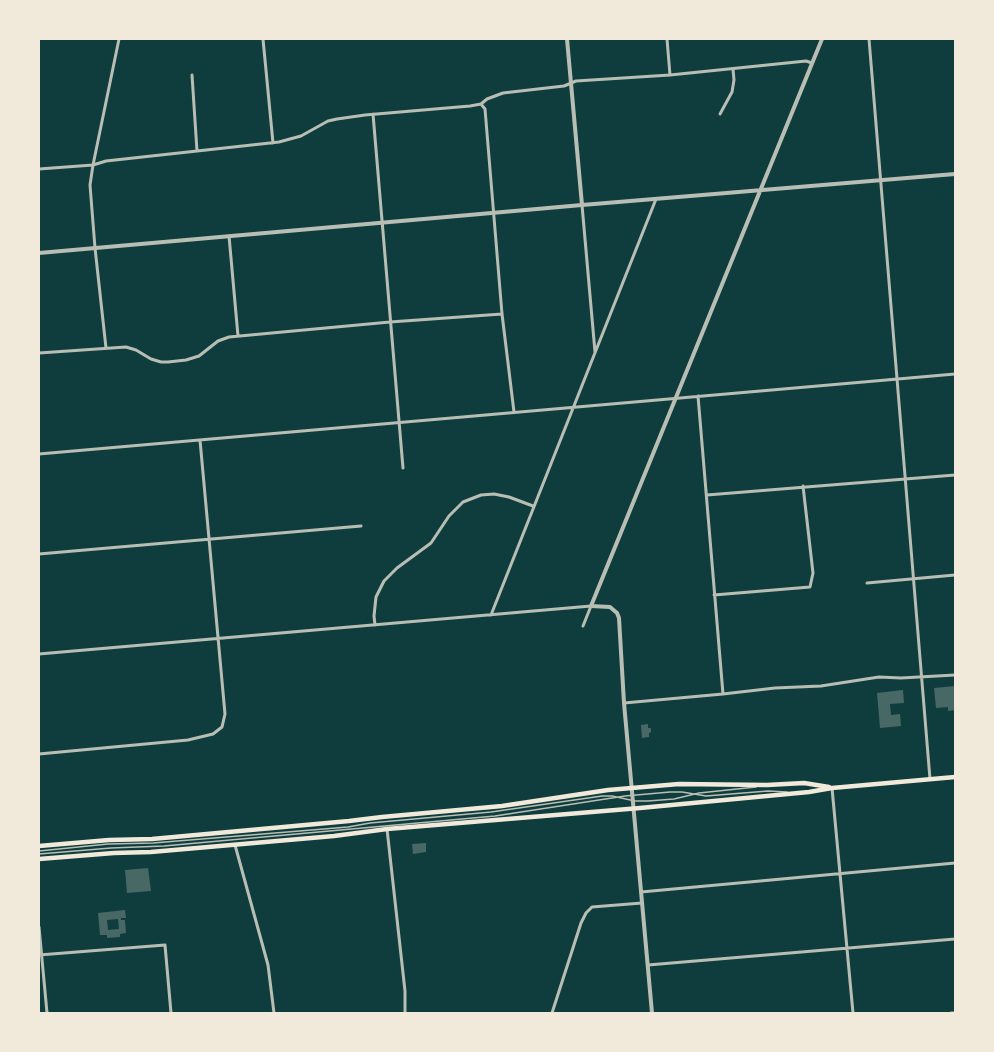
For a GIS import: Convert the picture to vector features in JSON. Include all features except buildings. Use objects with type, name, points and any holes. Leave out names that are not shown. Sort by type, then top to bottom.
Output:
[{"type":"main road","points":[[39,859],[235,845],[955,777]]},
{"type":"main road","points":[[39,851],[104,840],[152,839],[502,806],[632,788],[688,783],[766,785],[804,783],[832,788]]},
{"type":"street","points":[[106,348],[90,185],[120,39]]},
{"type":"street","points":[[263,39],[273,143]]},
{"type":"street","points":[[567,39],[595,355]]},
{"type":"street","points":[[667,39],[670,75]]},
{"type":"street","points":[[583,626],[822,39]]},
{"type":"street","points":[[869,39],[930,779]]},
{"type":"street","points":[[39,169],[93,165],[106,161],[273,143],[301,135],[328,121],[337,119],[470,106],[481,104],[503,93],[564,87],[576,81],[670,75],[806,61],[812,63]]},
{"type":"street","points":[[720,114],[732,92],[733,69]]},
{"type":"street","points":[[192,75],[197,151]]},
{"type":"street","points":[[481,104],[485,109],[502,314],[514,412]]},
{"type":"street","points":[[373,114],[403,468]]},
{"type":"street","points":[[39,253],[760,189],[955,174]]},
{"type":"street","points":[[491,615],[656,199]]},
{"type":"street","points":[[229,236],[238,336]]},
{"type":"street","points":[[39,353],[126,347],[151,359],[168,362],[193,358],[204,353],[218,340],[229,337],[502,314]]},
{"type":"street","points":[[39,454],[955,374]]},
{"type":"street","points":[[698,396],[723,694]]},
{"type":"street","points":[[39,754],[188,740],[201,738],[222,727],[225,714],[200,440]]},
{"type":"street","points":[[706,495],[955,475]]},
{"type":"street","points":[[714,595],[810,587],[813,573],[803,486]]},
{"type":"street","points":[[375,625],[376,597],[384,581],[396,568],[431,543],[449,516],[463,502],[481,495],[494,494],[533,506]]},
{"type":"street","points":[[39,554],[361,526]]},
{"type":"street","points":[[867,583],[955,575]]},
{"type":"street","points":[[39,654],[610,606],[619,618],[624,703],[652,1013]]},
{"type":"street","points":[[624,703],[775,688],[821,686],[879,677],[955,675]]},
{"type":"street","points":[[832,788],[852,1013]]},
{"type":"street","points":[[387,830],[405,991],[405,1013]]},
{"type":"street","points":[[235,845],[268,965],[274,1013]]},
{"type":"street","points":[[641,892],[955,863]]},
{"type":"street","points":[[552,1013],[586,913],[592,907],[642,903]]},
{"type":"street","points":[[39,927],[47,1013]]},
{"type":"street","points":[[648,965],[955,939]]},
{"type":"street","points":[[40,954],[165,945],[171,1013]]},
{"type":"lane","points":[[39,851],[157,847],[348,830],[495,816],[618,797],[648,801],[674,799],[691,794],[766,785]]},
{"type":"lane","points":[[618,797],[633,798],[676,792],[706,796],[768,791],[803,792]]}]
